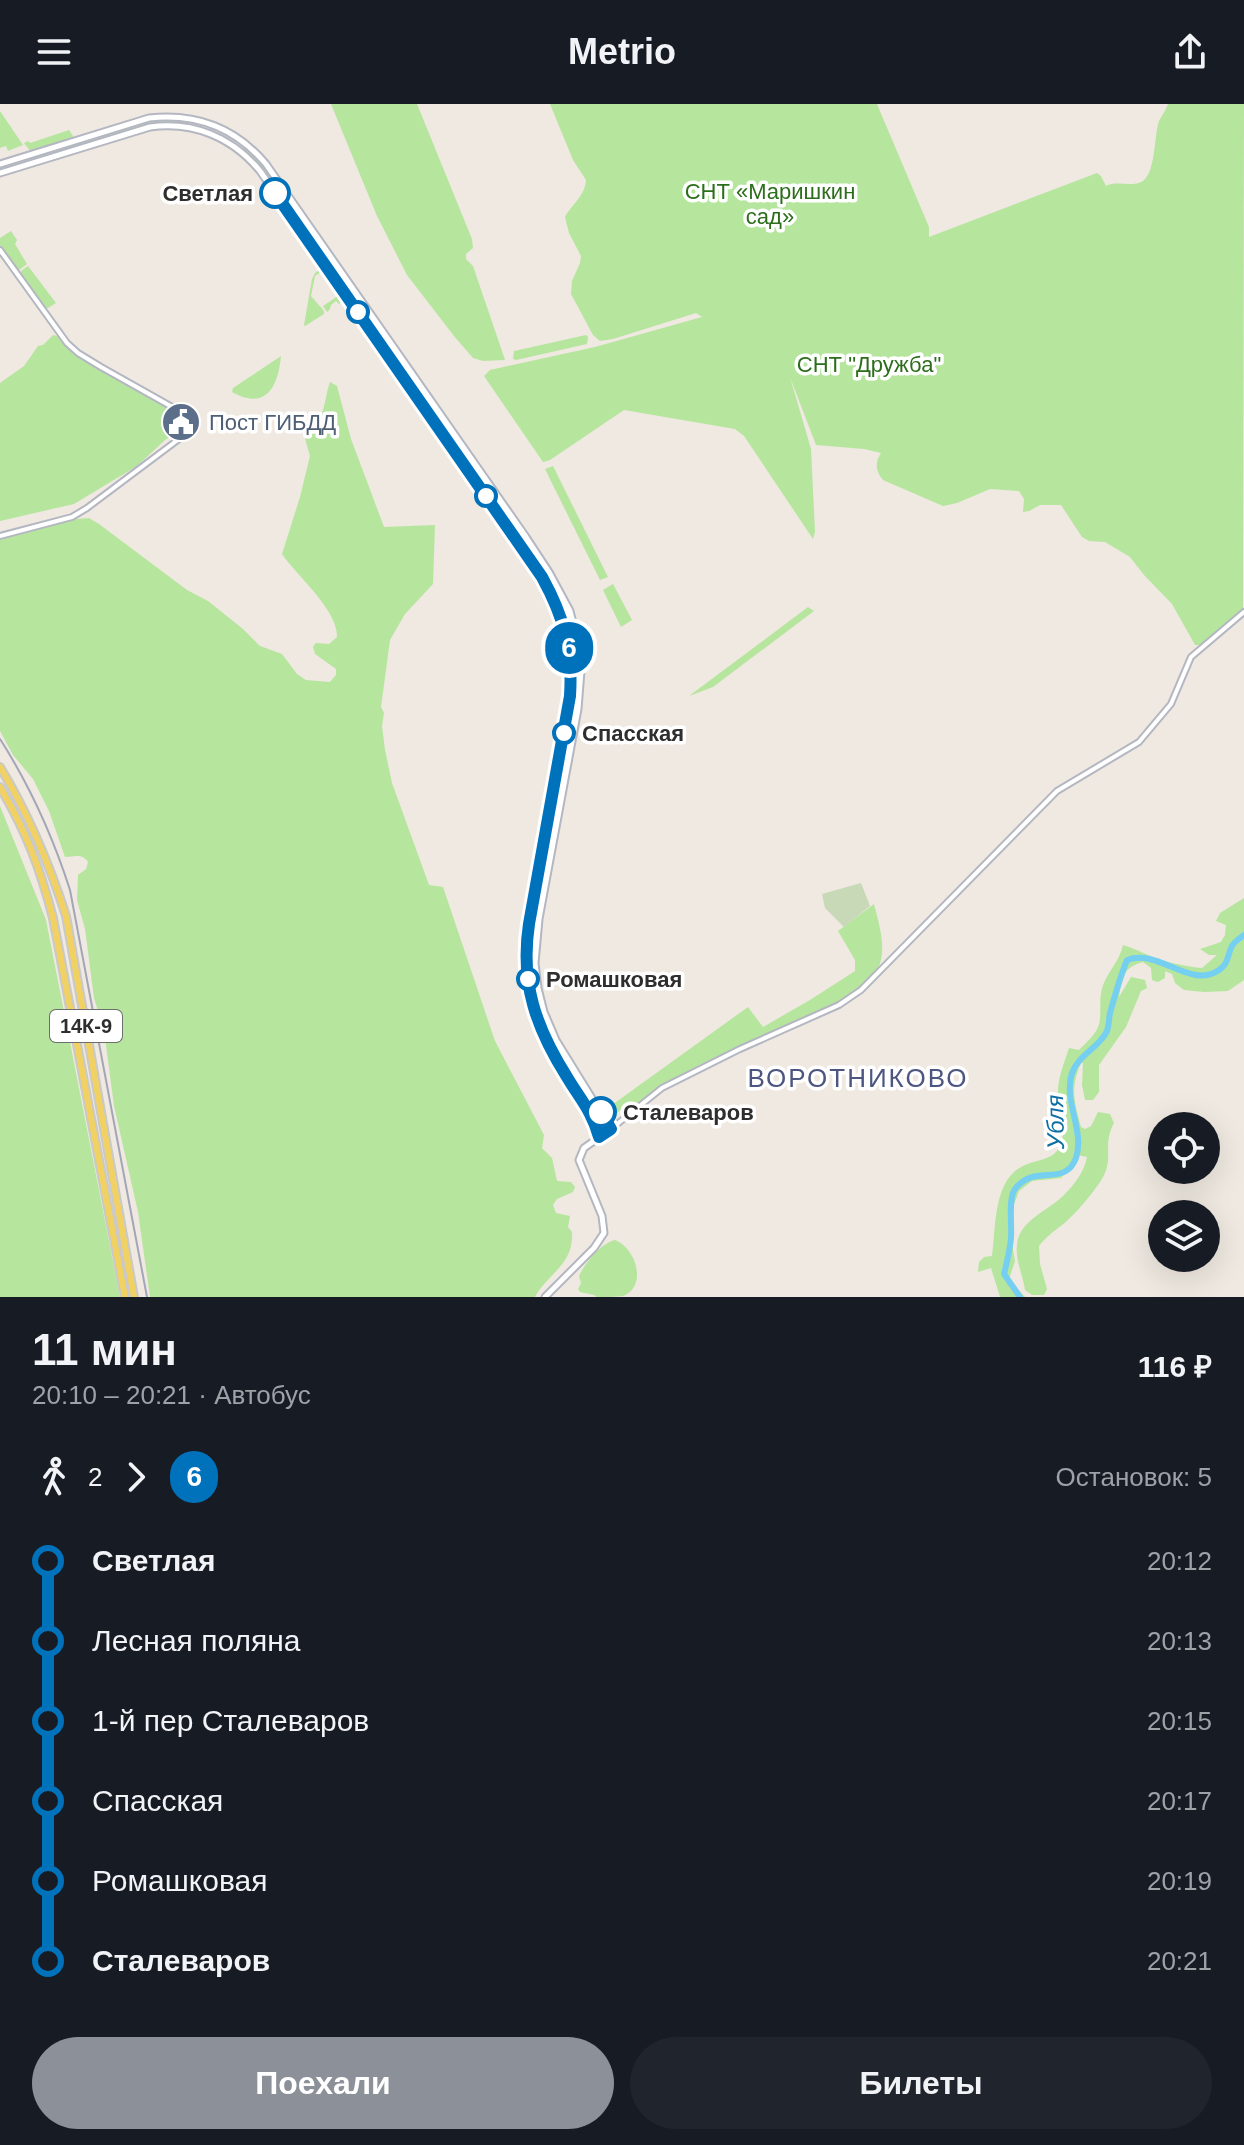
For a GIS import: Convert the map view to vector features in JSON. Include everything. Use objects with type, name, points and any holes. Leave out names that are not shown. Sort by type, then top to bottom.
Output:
[{"type":"main road","points":[[187,126],[188,117]]},
{"type":"main road","points":[[0,164],[149,118],[188,117],[215,125],[243,141],[266,164],[549,572],[570,611],[579,651],[580,689],[539,919],[535,963],[540,999],[549,1026],[611,1129],[584,1148],[579,1160],[602,1216],[604,1233],[594,1248],[545,1297]]},
{"type":"main road","points":[[0,173],[150,127],[187,126],[212,134],[238,148],[260,171],[542,577],[561,615],[571,658],[568,712],[529,924],[526,963],[532,1003],[540,1029],[593,1116],[599,1137]]},
{"type":"main road","points":[[238,148],[243,141]]},
{"type":"main road","points":[[31,154],[34,162]]},
{"type":"main road","points":[[349,300],[357,295]]},
{"type":"main road","points":[[376,338],[383,333]]},
{"type":"main road","points":[[444,437],[452,432]]},
{"type":"main road","points":[[478,485],[485,480]]},
{"type":"main road","points":[[561,615],[570,611]]},
{"type":"main road","points":[[568,712],[576,713]]},
{"type":"main road","name":"14К-9","points":[[0,767],[19,798],[47,857],[66,916],[134,1297]]},
{"type":"main road","points":[[0,787],[28,837],[51,908],[125,1297]]},
{"type":"main road","points":[[546,834],[555,836]]},
{"type":"main road","points":[[526,963],[535,963]]},
{"type":"main road","points":[[593,1116],[601,1112]]},
{"type":"main road","points":[[597,1128],[607,1122]]},
{"type":"street","points":[[0,250],[67,343],[89,360],[191,418],[191,426],[179,439],[87,508],[72,517],[0,536]]},
{"type":"street","points":[[611,1129],[662,1088],[839,1005],[861,990],[1057,791],[1139,742],[1171,704],[1191,657],[1244,612]]},
{"type":"green space","points":[[331,104],[417,104],[472,239],[473,248],[466,254],[466,259],[473,266],[505,360],[473,358],[407,275],[377,216]]},
{"type":"green space","points":[[550,104],[877,104],[929,227],[929,237],[1097,173],[1106,186],[1139,183],[1150,169],[1159,121],[1168,104],[1244,104],[1243,609],[1200,645],[1195,645],[1172,604],[1130,557],[1105,542],[1089,541],[1082,537],[1061,505],[1040,505],[1023,512],[1024,499],[1019,491],[990,489],[943,506],[883,480],[877,466],[881,453],[816,445],[790,377],[811,449],[813,539],[744,436],[735,429],[624,410],[543,462],[484,376],[490,370],[595,347],[702,317],[696,313],[613,339],[600,341],[593,335],[571,294],[581,256],[565,217],[581,195],[586,180],[573,160]]},
{"type":"green space","points":[[0,111],[23,145],[8,151],[6,146],[0,148]]},
{"type":"green space","points":[[159,118],[183,120],[183,123],[151,125],[37,160],[34,157],[138,122]]},
{"type":"green space","points":[[69,130],[73,136],[71,140],[31,152],[24,143],[30,143]]},
{"type":"green space","points":[[246,147],[263,163],[354,295],[349,295],[243,148]]},
{"type":"green space","points":[[11,231],[27,264],[19,270],[0,245],[0,238]]},
{"type":"green space","points":[[28,266],[56,303],[48,308],[44,308],[21,275],[21,271]]},
{"type":"green space","points":[[324,267],[343,294],[343,299],[339,304],[336,301],[331,305],[327,312],[323,306],[338,296],[321,272],[315,276],[311,296],[324,314],[305,326],[312,279],[315,273]]},
{"type":"green space","points":[[53,335],[58,336],[77,356],[188,422],[179,419],[177,424],[182,430],[165,440],[137,466],[74,504],[0,521],[0,383],[24,366],[38,346]]},
{"type":"green space","points":[[586,335],[587,344],[513,359],[514,351]]},
{"type":"green space","points":[[281,356],[277,377],[268,393],[254,399],[232,392],[233,388]]},
{"type":"green space","points":[[330,382],[337,386],[351,439],[384,527],[435,525],[433,584],[405,614],[390,640],[381,707],[384,713],[385,750],[392,783],[429,885],[443,887],[495,1041],[544,1135],[542,1148],[552,1158],[557,1181],[571,1182],[575,1187],[573,1192],[557,1199],[553,1205],[556,1213],[570,1216],[568,1227],[572,1232],[572,1243],[569,1253],[535,1297],[150,1297],[138,1212],[114,1106],[104,1030],[94,998],[85,929],[77,900],[78,875],[86,869],[88,862],[80,856],[65,857],[49,811],[33,779],[13,755],[0,731],[0,539],[77,519],[89,518],[99,524],[187,590],[208,601],[260,646],[282,654],[297,674],[306,680],[330,682],[336,675],[336,669],[315,654],[313,647],[316,643],[329,644],[337,637],[336,627],[324,605],[282,554],[310,456],[304,435],[323,412]]},
{"type":"green space","points":[[553,466],[608,577],[600,580],[545,469]]},
{"type":"green space","points":[[484,484],[539,559],[566,611],[561,611],[544,577],[481,488]]},
{"type":"green space","points":[[613,584],[632,620],[621,627],[603,590]]},
{"type":"green space","points":[[808,607],[814,611],[713,687],[689,696]]},
{"type":"green space","points":[[567,614],[577,648],[579,672],[574,711],[570,709],[571,663],[563,618]]},
{"type":"green space","points":[[569,716],[575,717],[553,833],[549,833]]},
{"type":"green space","points":[[0,806],[46,920],[120,1297],[0,1297]]},
{"type":"green space","points":[[548,836],[552,837],[533,961],[529,962],[529,937]]},
{"type":"green space","points":[[861,883],[870,906],[844,927],[825,908],[822,894]]},
{"type":"green space","points":[[1244,898],[1244,980],[1228,991],[1184,990],[1175,983],[1172,974],[1165,971],[1165,978],[1158,982],[1152,980],[1151,968],[1143,962],[1131,967],[1125,974],[1119,997],[1131,977],[1145,980],[1147,988],[1141,991],[1126,1027],[1099,1065],[1099,1092],[1093,1100],[1085,1100],[1083,1063],[1074,1088],[1081,1127],[1091,1126],[1098,1112],[1110,1114],[1114,1123],[1109,1138],[1106,1170],[1084,1203],[1039,1246],[1047,1289],[1044,1295],[1032,1295],[1025,1290],[1017,1256],[1019,1236],[1029,1222],[1072,1187],[1087,1157],[1077,1155],[1061,1178],[1032,1181],[1019,1191],[1013,1207],[1015,1261],[1009,1279],[1025,1297],[1000,1297],[991,1268],[978,1272],[979,1262],[984,1257],[992,1256],[1001,1193],[1013,1173],[1049,1157],[1060,1146],[1063,1128],[1058,1090],[1063,1066],[1069,1048],[1079,1050],[1098,1027],[1103,985],[1123,945],[1159,959],[1202,968],[1217,955],[1209,955],[1200,949],[1221,942],[1225,935],[1226,925],[1216,921],[1220,913]]},
{"type":"green space","points":[[874,904],[882,937],[882,954],[877,970],[867,982],[812,1016],[680,1075],[630,1113],[625,1107],[608,1119],[604,1114],[605,1110],[748,1007],[763,1027],[855,971],[855,960],[838,931]]},
{"type":"green space","points":[[529,964],[533,965],[541,1008],[550,1034],[598,1111],[595,1114],[558,1060],[534,1006]]},
{"type":"green space","points":[[615,1240],[629,1251],[636,1267],[637,1276],[631,1291],[623,1296],[606,1297],[580,1292],[579,1276],[585,1265],[599,1249]]},
{"type":"waterway","name":"Убля","points":[[1020,1297],[1004,1274],[1011,1242],[1013,1193],[1031,1177],[1064,1172],[1076,1158],[1078,1137],[1070,1094],[1072,1073],[1107,1031],[1127,960],[1151,959],[1186,972],[1208,975],[1224,965],[1232,946],[1244,935]]},
{"type":"tram line","points":[[0,739],[40,812],[70,890],[147,1297]]},
{"type":"bus line","name":"6","points":[[275,193],[542,577],[561,615],[571,658],[570,696],[526,941],[526,963],[530,995],[540,1029],[593,1116],[599,1137],[611,1129],[601,1112]]},
{"type":"place","name":"Светлая","points":[[275,193]]},
{"type":"place","name":"Пост ГИБДД","points":[[181,422]]},
{"type":"place","name":"Спасская","points":[[564,733]]},
{"type":"place","name":"Ромашковая","points":[[528,979]]},
{"type":"place","name":"Сталеваров","points":[[601,1112]]},
{"type":"district","name":"ВОРОТНИКОВО","points":[[858,1078]]},
{"type":"park label","name":"СНТ «Маришкин сад»","points":[[770,204]]},
{"type":"park label","name":"СНТ \"Дружба\"","points":[[869,364]]}]
